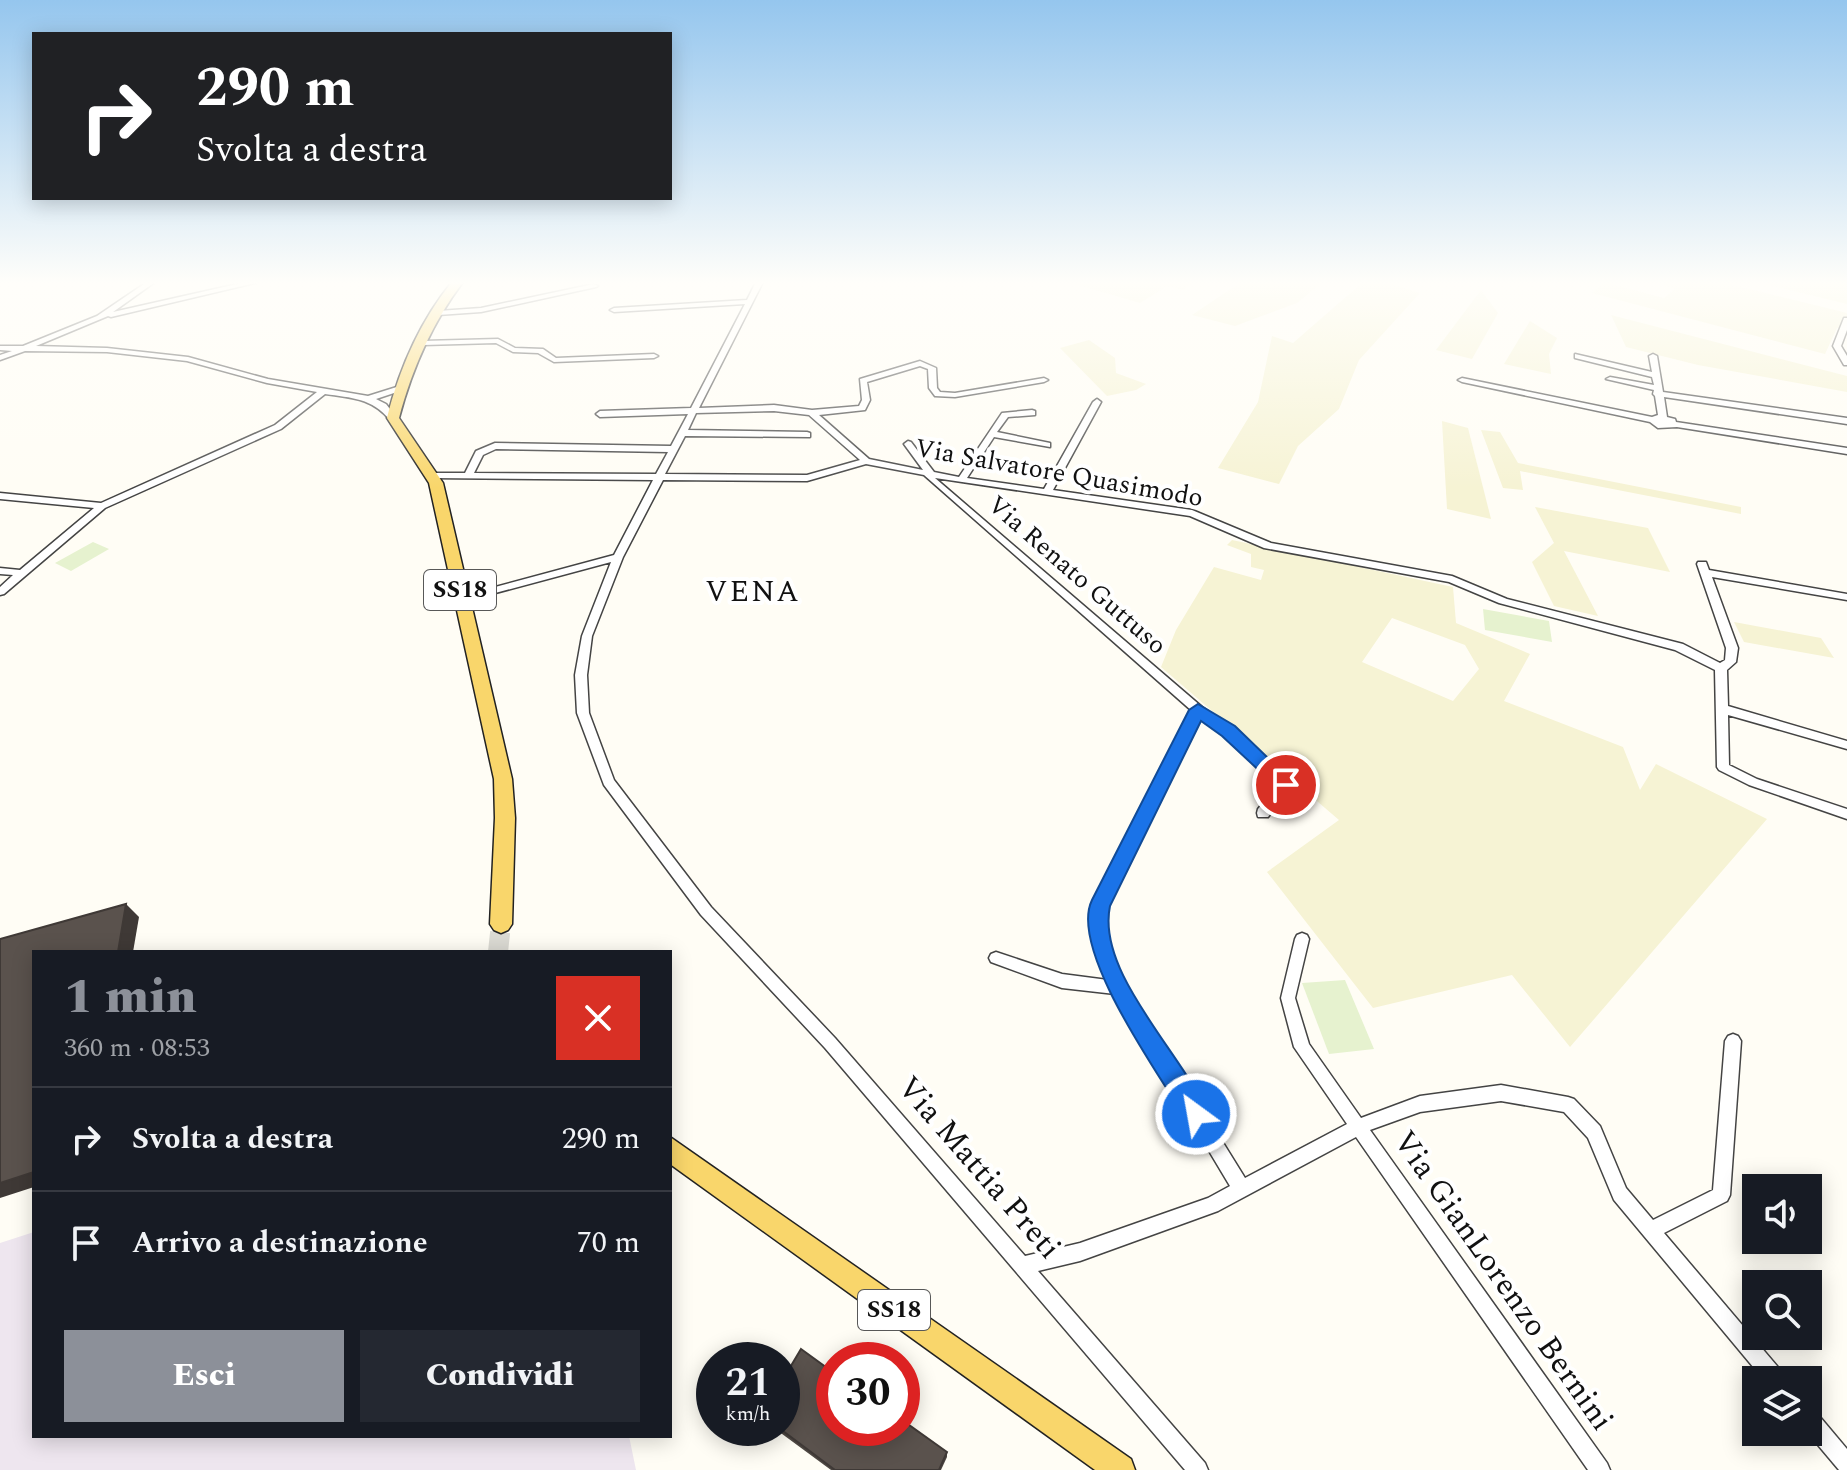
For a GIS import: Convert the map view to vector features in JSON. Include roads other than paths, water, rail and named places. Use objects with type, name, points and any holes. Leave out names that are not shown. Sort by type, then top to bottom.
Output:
[{"type":"main road","points":[[393,418],[400,393],[420,351]]},
{"type":"main road","name":"SS18","points":[[393,418],[431,475],[503,779],[505,818],[501,924]]},
{"type":"main road","name":"SS18","points":[[672,1150],[1120,1470]]},
{"type":"street","points":[[112,351],[188,359],[321,393],[373,399],[400,393]]},
{"type":"street","points":[[529,351],[540,351],[554,360],[654,356]]},
{"type":"street","name":"Via Mattia Preti","points":[[725,351],[618,557],[587,636],[581,675],[583,713],[608,782],[706,911],[830,1043],[1198,1470]]},
{"type":"street","points":[[1578,356],[1654,375]]},
{"type":"street","points":[[1653,356],[1665,440]]},
{"type":"street","points":[[600,414],[774,408],[812,413],[854,412],[862,408],[866,400],[863,381],[920,363],[932,368],[933,388],[938,394],[955,395],[1044,380]]},
{"type":"street","points":[[1610,379],[1657,391],[1847,421]]},
{"type":"street","points":[[1462,380],[1664,422],[1847,451]]},
{"type":"street","points":[[0,592],[102,506],[278,427],[321,393]]},
{"type":"street","points":[[1760,396],[1766,410]]},
{"type":"street","points":[[373,399],[393,418]]},
{"type":"street","points":[[1047,492],[1097,402]]},
{"type":"street","name":"Via Salvatore Quasimodo","points":[[812,413],[866,461],[961,480],[1192,513],[1268,546],[1452,579],[1503,601],[1679,647],[1721,668]]},
{"type":"street","points":[[961,480],[1005,415],[1032,413]]},
{"type":"street","points":[[683,433],[807,435]]},
{"type":"street","points":[[992,434],[1047,445]]},
{"type":"street","name":"Via Renato Guttuso","points":[[908,444],[929,474],[1198,710],[1228,731],[1286,785],[1263,813]]},
{"type":"street","points":[[469,473],[479,453],[495,446],[673,449]]},
{"type":"street","points":[[431,475],[807,478],[866,461]]},
{"type":"street","points":[[0,496],[102,506]]},
{"type":"street","points":[[462,599],[618,557]]},
{"type":"street","points":[[1847,597],[1704,568],[1732,648],[1730,662],[1721,668],[1723,767],[1753,782],[1847,814]]},
{"type":"street","points":[[0,571],[23,573]]},
{"type":"street","points":[[1723,709],[1847,745]]},
{"type":"street","points":[[1198,710],[1099,906],[1096,919],[1101,949],[1119,988],[1242,1189]]},
{"type":"street","name":"Via GianLorenzo Bernini","points":[[1302,939],[1288,998],[1289,1012],[1302,1047],[1600,1470]]},
{"type":"street","points":[[996,958],[1062,981],[1119,988]]},
{"type":"street","points":[[1651,1230],[1721,1195],[1733,1041]]},
{"type":"street","points":[[1024,1265],[1143,1232],[1212,1205],[1358,1127],[1420,1104],[1501,1093],[1568,1105],[1594,1132],[1620,1194],[1764,1366]]},
{"type":"street","points":[[1822,1435],[1847,1464]]},
{"type":"tunnel","points":[[498,950],[501,924]]},
{"type":"district","name":"VENA","points":[[753,592]]}]
